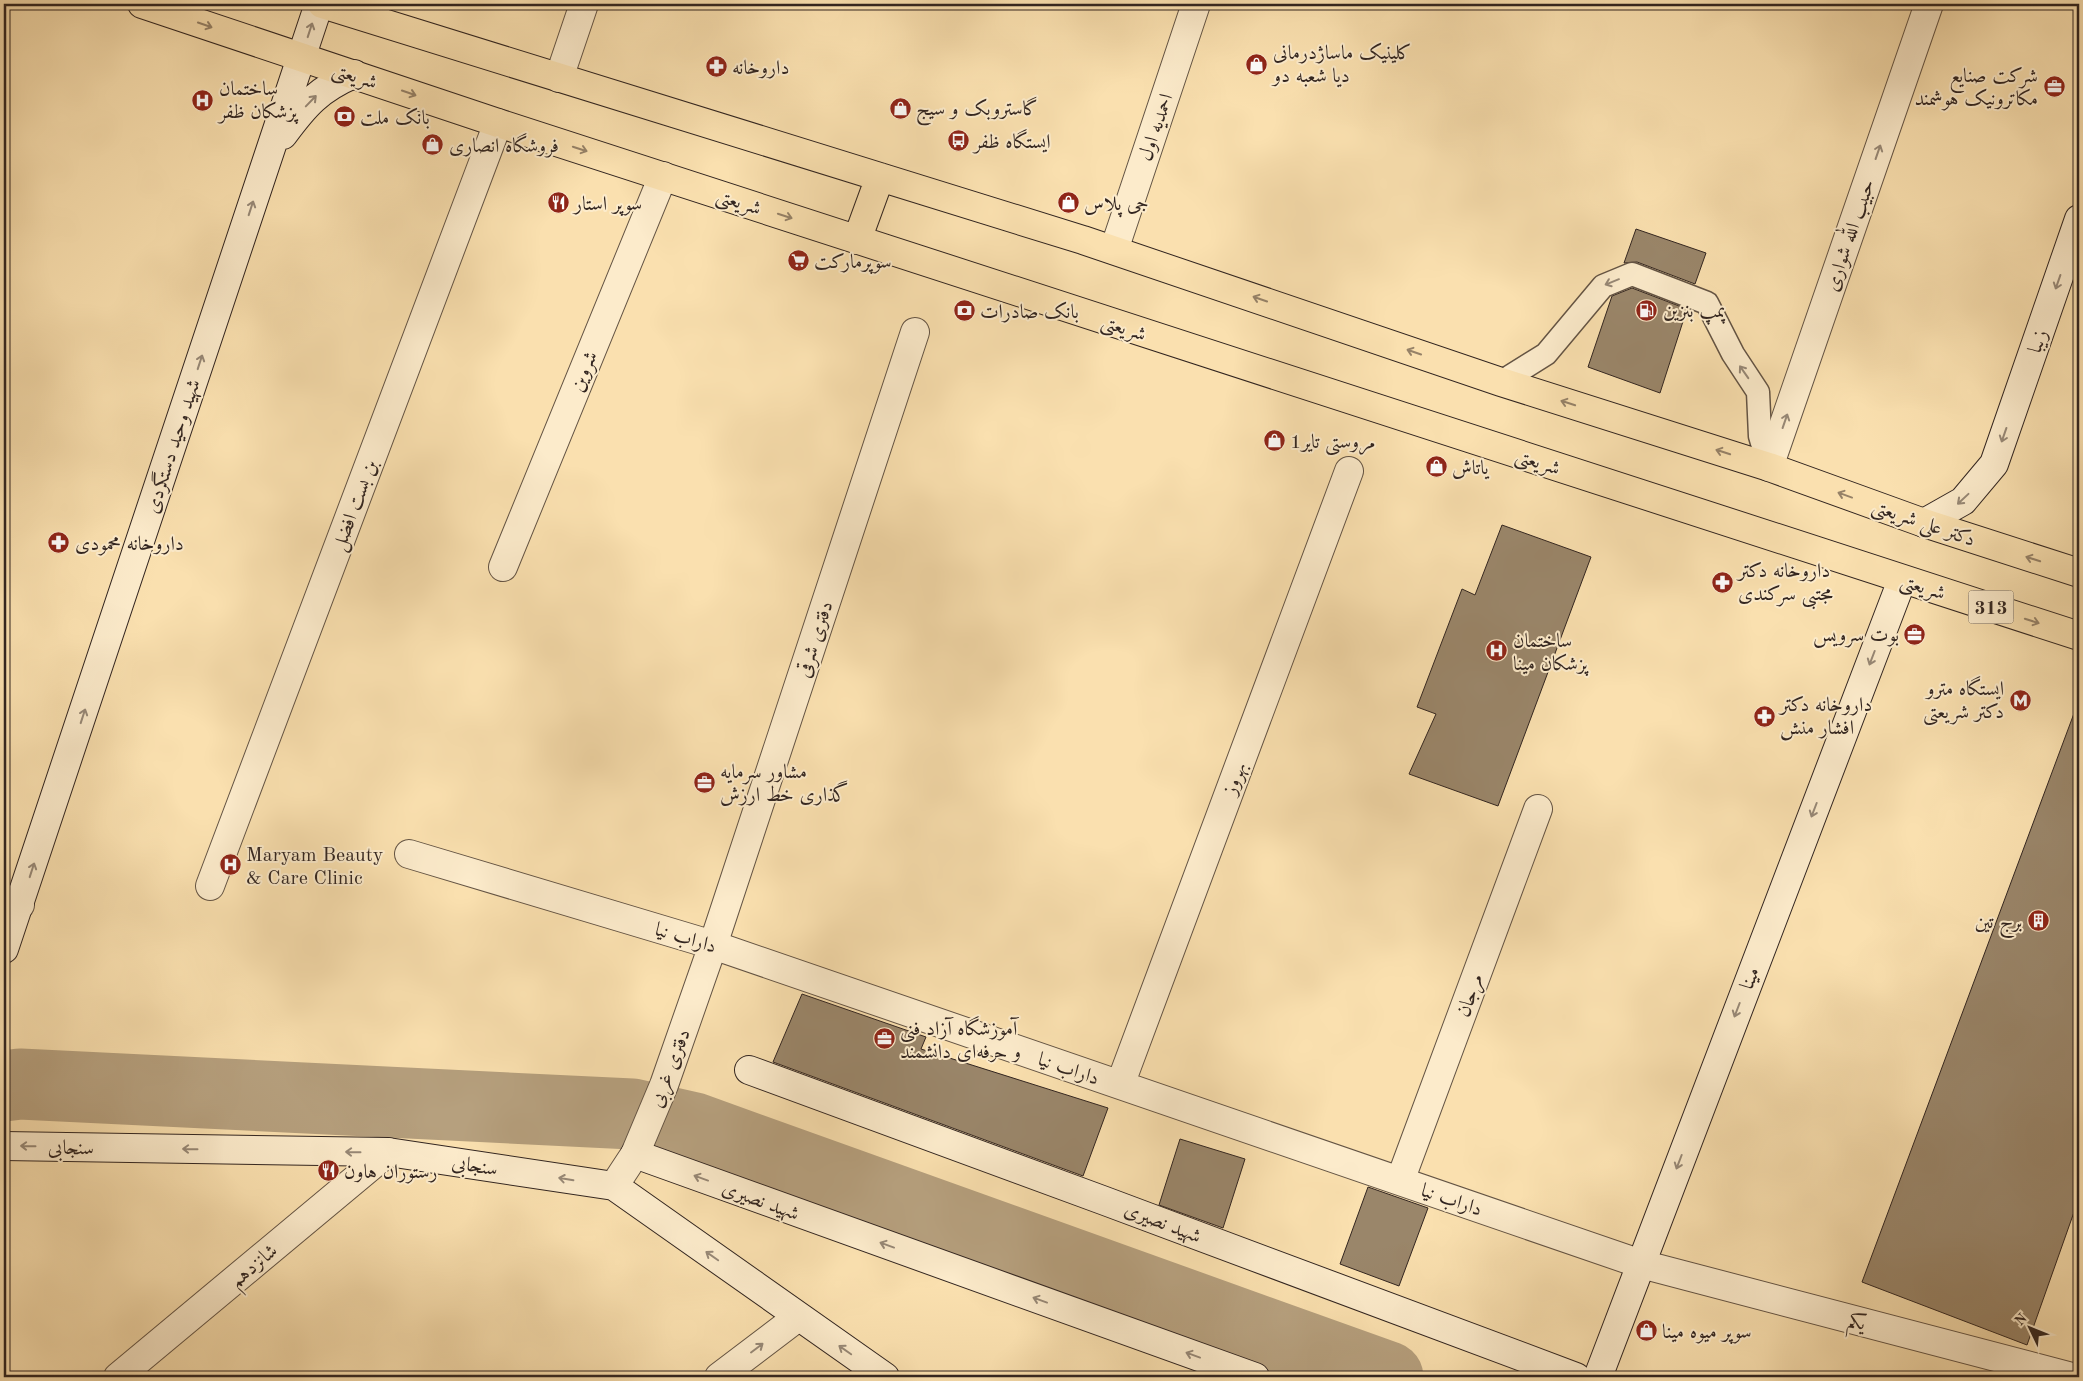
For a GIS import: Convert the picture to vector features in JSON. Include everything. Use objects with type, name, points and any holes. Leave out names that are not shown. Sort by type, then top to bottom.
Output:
[{"type":"main road","name":"شریعتی","points":[[142,4],[498,123],[2079,636]]},
{"type":"main road","points":[[320,4],[1114,250],[1502,382],[1769,467]]},
{"type":"main road","points":[[857,240],[880,177]]},
{"type":"main road","name":"دکتر علی شریعتی","points":[[1769,467],[1924,524],[2079,573]]},
{"type":"street","name":"شهید وحید دستگردی","points":[[4,949],[12,901],[320,4]]},
{"type":"street","points":[[559,78],[584,4]]},
{"type":"street","name":"احمدیه اول","points":[[1114,250],[1196,4]]},
{"type":"street","name":"حبیب الله شواری","points":[[1769,467],[1929,4]]},
{"type":"street","points":[[270,152],[295,118],[315,96],[336,82],[354,74]]},
{"type":"street","name":"بن بست افضل","points":[[210,886],[498,123]]},
{"type":"street","name":"شروین","points":[[504,567],[663,176]]},
{"type":"street","name":"زیبا","points":[[1924,524],[1963,500],[1994,464],[2079,219]]},
{"type":"street","name":"دفتری شرقی","points":[[713,945],[915,332]]},
{"type":"street","name":"بهروز","points":[[1120,1085],[1349,471]]},
{"type":"street","name":"مینا","points":[[1598,1377],[1902,580]]},
{"type":"street","name":"مرجان","points":[[1400,1181],[1538,809]]},
{"type":"street","name":"داراب نیا","points":[[409,854],[713,945],[1641,1264]]},
{"type":"street","name":"دفتری غربی","points":[[614,1186],[635,1154],[664,1084],[713,945]]},
{"type":"street","name":"شهید نصیری","points":[[749,1070],[1105,1200],[1576,1377]]},
{"type":"street","name":"سنجابی","points":[[4,1146],[388,1152],[614,1186],[885,1377]]},
{"type":"street","name":"شانزدهم","points":[[118,1377],[388,1152]]},
{"type":"street","name":"شهید نصیری","points":[[635,1154],[1255,1377]]},
{"type":"street","name":"یکم","points":[[1641,1264],[2072,1377]]},
{"type":"street","points":[[719,1377],[798,1317]]},
{"type":"lane","points":[[1502,382],[1546,354],[1603,286],[1632,274],[1707,303],[1733,354],[1758,392],[1760,436],[1769,467]]},
{"type":"building","points":[[1636,229],[1706,253],[1695,284],[1637,262],[1624,263]]},
{"type":"building","points":[[1632,288],[1687,309],[1660,393],[1588,367],[1612,296]]},
{"type":"building","name":"ساختمان پزشكان مينا","points":[[1502,525],[1591,557],[1498,806],[1409,774],[1436,714],[1417,707],[1462,589],[1475,595]]},
{"type":"building","points":[[2076,708],[2079,708],[2079,1198],[2027,1345],[1862,1282]]},
{"type":"building","points":[[802,994],[926,1037],[921,1049],[1108,1108],[1083,1176],[773,1062]]},
{"type":"building","points":[[1180,1139],[1245,1159],[1223,1228],[1159,1205]]},
{"type":"building","points":[[1368,1187],[1428,1208],[1399,1286],[1340,1264]]},
{"type":"waterway","points":[[4,1086],[20,1084],[632,1114],[694,1128],[1388,1377]]},
{"type":"place","name":"کلینیک ماساژدرمانی دیا شعبه دو","points":[[1257,64]]},
{"type":"place","name":"داروخانه","points":[[716,67]]},
{"type":"place","name":"شرکت صنایع مکاترونیک هوشمند","points":[[2054,87]]},
{"type":"place","name":"ساختمان پزشکان ظفر","points":[[203,100]]},
{"type":"place","name":"گاستروبک و سیج","points":[[900,108]]},
{"type":"place","name":"بانک ملت","points":[[344,117]]},
{"type":"place","name":"ایستگاه ظفر","points":[[958,141]]},
{"type":"place","name":"فروشگاه انصاری","points":[[433,145]]},
{"type":"place","name":"سوپر استار","points":[[558,203]]},
{"type":"place","name":"جی پلاس","points":[[1068,203]]},
{"type":"place","name":"سوپرمارکت","points":[[798,261]]},
{"type":"place","name":"پمپ بنزین","points":[[1647,310]]},
{"type":"place","name":"بانک صادرات","points":[[964,311]]},
{"type":"place","name":"مروستی تایر1","points":[[1274,441]]},
{"type":"place","name":"یاتاش","points":[[1436,467]]},
{"type":"place","name":"داروخانه محمودی","points":[[59,543]]},
{"type":"place","name":"داروخانه دکتر مجتبی سرکندی","points":[[1722,582]]},
{"type":"place","name":"بوت سرویس","points":[[1915,634]]},
{"type":"place","name":"ساختمان پزشكان مينا","points":[[1497,651]]},
{"type":"place","name":"ایستگاه مترو دکتر شریعتی","points":[[2020,700]]},
{"type":"place","name":"داروخانه دکتر افشار منش","points":[[1764,716]]},
{"type":"place","name":"مشاور سرمایه‌ گذاری خط ارزش","points":[[704,783]]},
{"type":"place","name":"Maryam Beauty & Care Clinic","points":[[230,865]]},
{"type":"place","name":"برج تین","points":[[2038,921]]},
{"type":"place","name":"آموزشگاه آزاد فنی و حرفه‌ای دانشمند","points":[[884,1039]]},
{"type":"place","name":"رستوران هاون","points":[[328,1171]]},
{"type":"place","name":"سوپر میوه مینا","points":[[1646,1331]]}]
